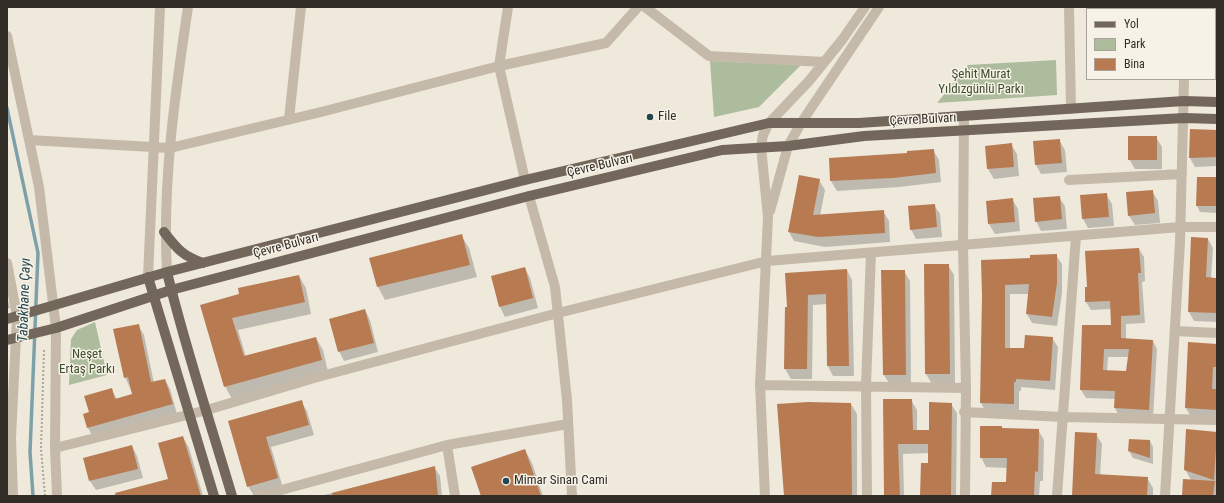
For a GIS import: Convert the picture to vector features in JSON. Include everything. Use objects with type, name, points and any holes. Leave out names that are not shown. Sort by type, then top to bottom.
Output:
[{"type":"main road","name":"Çevre Bulvarı","points":[[7,319],[48,308],[74,298],[167,272],[525,180],[769,123],[859,123],[1184,101],[1217,102]]},
{"type":"main road","name":"Çevre Bulvarı","points":[[12,339],[56,328],[171,290],[529,196],[722,150],[788,146],[864,136],[1184,118],[1217,119]]},
{"type":"main road","points":[[525,180],[529,196]]},
{"type":"main road","points":[[164,232],[175,246],[186,256],[203,263]]},
{"type":"main road","points":[[167,272],[191,361],[232,496]]},
{"type":"main road","points":[[148,277],[214,496]]},
{"type":"street","points":[[148,277],[160,7]]},
{"type":"street","points":[[167,272],[164,232],[170,148],[188,7]]},
{"type":"street","points":[[289,119],[301,7]]},
{"type":"street","points":[[508,7],[499,66],[525,180]]},
{"type":"street","points":[[29,140],[170,148],[499,66],[606,43],[638,7]]},
{"type":"street","points":[[645,7],[710,56],[824,62]]},
{"type":"street","points":[[765,496],[760,385],[768,217],[761,147],[763,135],[769,123],[809,81],[865,7]]},
{"type":"street","points":[[768,217],[788,146],[801,123],[879,7]]},
{"type":"street","points":[[1069,7],[1071,109]]},
{"type":"street","points":[[7,36],[39,187],[48,308],[56,328],[55,448],[57,496]]},
{"type":"street","points":[[1165,496],[1180,227],[1184,80]]},
{"type":"street","points":[[964,116],[963,246],[966,388],[964,412],[965,496]]},
{"type":"street","points":[[1069,180],[1182,174]]},
{"type":"street","points":[[529,196],[555,287],[568,424],[572,496]]},
{"type":"street","points":[[55,448],[189,413],[207,410],[314,378],[558,313],[767,261],[1180,227],[1217,227]]},
{"type":"street","points":[[1057,496],[1076,236]]},
{"type":"street","points":[[867,496],[866,386],[871,253]]},
{"type":"street","points":[[7,263],[18,316],[12,339],[9,439],[13,496]]},
{"type":"street","points":[[1175,331],[1217,333]]},
{"type":"street","points":[[760,385],[966,388]]},
{"type":"street","points":[[964,412],[1062,417],[1217,420]]},
{"type":"street","points":[[259,496],[447,445],[568,424]]},
{"type":"street","points":[[447,445],[455,496]]},
{"type":"path","points":[[44,347],[41,449],[44,496]]},
{"type":"green space","name":"Şehit Murat Yıldızgünlü Parkı","points":[[1056,60],[1057,95],[937,103],[968,65]]},
{"type":"green space","points":[[710,61],[801,65],[759,107],[714,117]]},
{"type":"green space","name":"Neşet Ertaş Parkı","points":[[95,322],[107,375],[69,385],[71,339],[77,330]]},
{"type":"building","points":[[1190,129],[1217,130],[1217,157],[1189,158]]},
{"type":"building","points":[[1128,136],[1157,136],[1157,160],[1128,160]]},
{"type":"building","points":[[1060,139],[1062,163],[1035,165],[1033,141]]},
{"type":"building","points":[[1012,143],[1014,167],[987,169],[985,146]]},
{"type":"building","points":[[934,149],[936,173],[893,178],[830,181],[829,158],[907,153],[907,151]]},
{"type":"building","points":[[799,175],[820,179],[813,215],[884,210],[885,233],[818,237],[788,232]]},
{"type":"building","points":[[1197,177],[1217,177],[1217,206],[1196,206]]},
{"type":"building","points":[[1153,190],[1155,213],[1128,216],[1126,192]]},
{"type":"building","points":[[1107,193],[1109,217],[1082,219],[1080,195]]},
{"type":"building","points":[[1060,196],[1062,219],[1035,222],[1033,198]]},
{"type":"building","points":[[1013,198],[1015,222],[988,224],[986,201]]},
{"type":"building","points":[[935,204],[937,227],[910,230],[908,206]]},
{"type":"building","points":[[462,234],[470,265],[377,287],[369,258]]},
{"type":"building","points":[[1191,237],[1208,238],[1206,277],[1216,278],[1217,313],[1188,312]]},
{"type":"building","points":[[1139,248],[1141,273],[1138,273],[1140,315],[1121,316],[1121,338],[1153,340],[1149,410],[1114,408],[1115,391],[1080,390],[1082,325],[1111,325],[1110,301],[1085,302],[1085,287],[1087,287],[1085,251]],"holes":[[[1104,349],[1129,349],[1126,371],[1103,370]]]},
{"type":"building","points":[[1057,254],[1057,283],[1052,317],[1026,314],[1029,284],[1005,285],[1005,348],[1024,348],[1025,335],[1053,337],[1050,381],[1016,379],[1016,382],[1014,382],[1014,404],[980,403],[982,296],[981,260],[1030,258],[1030,255]]},
{"type":"building","points":[[924,264],[949,264],[950,374],[925,374]]},
{"type":"building","points":[[525,267],[533,298],[499,307],[491,276]]},
{"type":"building","points":[[847,269],[849,366],[827,366],[826,294],[808,295],[807,369],[784,369],[785,307],[787,307],[785,273]]},
{"type":"building","points":[[881,270],[905,270],[906,375],[883,375]]},
{"type":"building","points":[[299,275],[305,302],[232,318],[244,356],[316,337],[322,360],[224,387],[200,305],[239,294],[238,288]]},
{"type":"building","points":[[365,309],[374,343],[338,352],[329,319]]},
{"type":"building","points":[[139,324],[151,382],[165,379],[173,404],[87,428],[83,414],[89,412],[84,396],[112,388],[115,399],[132,394],[128,377],[124,378],[113,329]]},
{"type":"building","points":[[1188,342],[1217,344],[1217,367],[1213,367],[1212,389],[1217,389],[1217,410],[1185,408]]},
{"type":"building","points":[[883,399],[912,399],[913,430],[929,430],[929,402],[952,403],[951,496],[920,496],[921,463],[928,463],[928,444],[898,444],[900,496],[884,496]]},
{"type":"building","points":[[302,400],[309,425],[266,437],[278,478],[247,487],[228,421]]},
{"type":"building","points":[[808,402],[851,403],[852,496],[784,496],[777,404]]},
{"type":"building","points":[[980,426],[1039,429],[1038,472],[1035,471],[1034,496],[991,496],[992,482],[1006,482],[1007,458],[980,458]]},
{"type":"building","points":[[1186,429],[1217,432],[1214,480],[1184,470]]},
{"type":"building","points":[[1075,432],[1097,433],[1095,474],[1148,477],[1147,496],[1072,496]]},
{"type":"building","points":[[183,436],[201,496],[116,496],[115,493],[168,479],[158,443]]},
{"type":"building","points":[[1129,439],[1150,440],[1150,458],[1128,451]]},
{"type":"building","points":[[132,445],[138,469],[89,481],[83,458]]},
{"type":"building","name":"Mimar Sinan Cami","points":[[525,449],[541,496],[481,496],[471,467]]},
{"type":"building","points":[[435,466],[438,496],[333,496],[332,493]]},
{"type":"building","points":[[1183,479],[1215,481],[1213,496],[1182,496]]},
{"type":"waterway","name":"Tabakhane Çayı","points":[[7,108],[38,253],[30,452],[33,496]]},
{"type":"place","name":"File","points":[[650,117]]},
{"type":"place","name":"Mimar Sinan Cami","points":[[506,481]]}]
